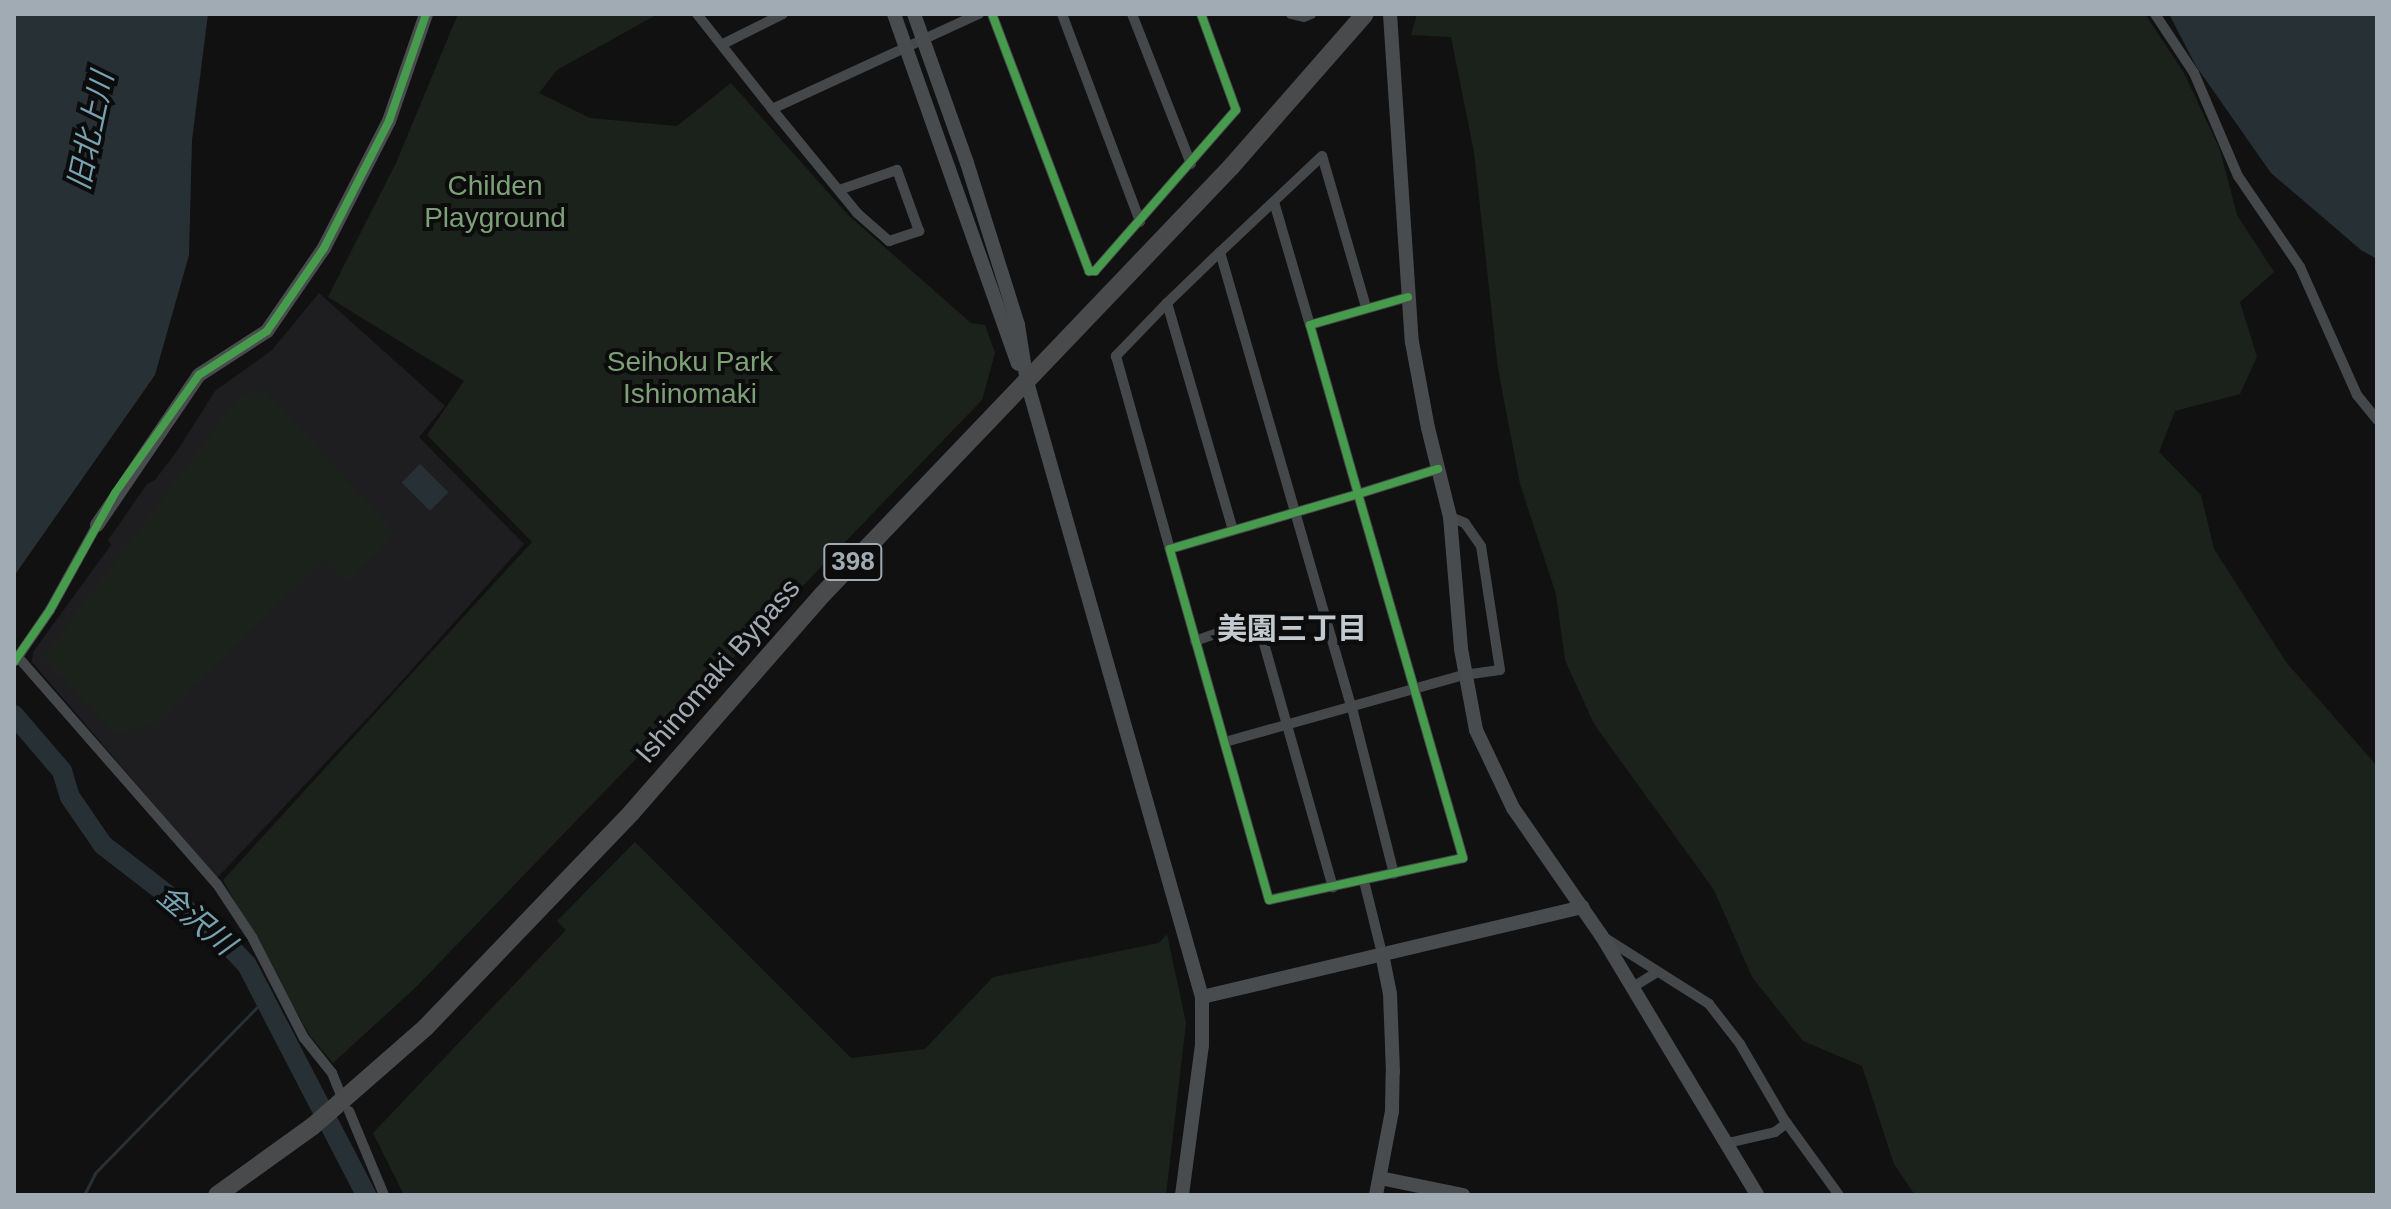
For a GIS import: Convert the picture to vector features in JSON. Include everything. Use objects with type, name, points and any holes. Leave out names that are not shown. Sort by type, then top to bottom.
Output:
[{"type":"highway","name":"Ishinomaki Bypass","points":[[217,1195],[343,1105],[426,1027],[632,812],[822,595],[1231,167],[1365,14]]},
{"type":"street","points":[[384,1195],[343,1105],[332,1073],[304,1038],[252,937],[217,884],[16,660],[50,610],[97,525],[199,375],[267,331],[324,248],[389,121],[426,14]]},
{"type":"street","points":[[697,14],[857,213],[889,241],[919,231],[897,170],[839,190]]},
{"type":"street","points":[[723,44],[783,14]]},
{"type":"street","points":[[894,14],[957,184],[1007,339],[1027,382]]},
{"type":"street","points":[[914,14],[1018,325],[1027,382],[1202,997],[1202,1045],[1182,1195]]},
{"type":"street","points":[[772,109],[979,14]]},
{"type":"street","points":[[992,14],[1089,271],[1095,271],[1140,222],[1236,110],[1201,14]]},
{"type":"street","points":[[1062,14],[1140,222]]},
{"type":"street","points":[[1132,14],[1191,164]]},
{"type":"street","points":[[1291,14],[1304,17],[1311,14]]},
{"type":"street","points":[[1390,14],[1408,297],[1419,385],[1450,517],[1464,675],[1476,730],[1497,781],[1601,935],[1757,1195]]},
{"type":"street","points":[[2155,14],[2194,73],[2238,176],[2300,267],[2357,395],[2377,420]]},
{"type":"street","points":[[1274,202],[1463,858],[1269,900],[1116,356],[1167,303],[1322,156],[1366,307]]},
{"type":"street","points":[[1220,252],[1352,708],[1394,874]]},
{"type":"street","points":[[1310,325],[1408,297]]},
{"type":"street","points":[[1167,303],[1233,530]]},
{"type":"street","points":[[1170,549],[1438,469]]},
{"type":"street","points":[[1225,742],[1464,675],[1500,670],[1481,546],[1465,523],[1450,517]]},
{"type":"street","points":[[1195,641],[1257,619],[1333,887]]},
{"type":"street","points":[[1364,881],[1390,994],[1393,1072],[1392,1111],[1376,1195]]},
{"type":"street","points":[[1202,997],[1582,907]]},
{"type":"street","points":[[1601,935],[1709,1004],[1756,1068],[1787,1123],[1839,1195]]},
{"type":"street","points":[[1633,987],[1657,972]]},
{"type":"street","points":[[1728,1143],[1775,1132],[1787,1123]]},
{"type":"street","points":[[1380,1178],[1463,1195]]},
{"type":"shaded area","points":[[319,293],[445,406],[419,437],[524,544],[389,695],[217,878],[32,662],[33,652],[111,545],[108,540],[147,484],[155,480],[177,451],[215,391],[272,350]]},
{"type":"green space","name":"Seihoku Park Ishinomaki","points":[[458,14],[658,14],[557,70],[539,93],[590,118],[677,126],[731,83],[848,215],[971,323],[985,325],[995,353],[982,400],[416,987],[333,1063],[310,1036],[223,880],[532,542],[427,435],[464,381],[328,297],[396,163]]},
{"type":"green space","points":[[1417,14],[2145,14],[2184,73],[2220,150],[2237,215],[2274,272],[2240,302],[2257,357],[2240,394],[2175,411],[2159,452],[2201,495],[2214,549],[2286,662],[2377,766],[2377,1195],[1915,1195],[1894,1164],[1862,1066],[1803,1041],[1752,977],[1714,890],[1594,724],[1565,660],[1556,594],[1520,484],[1498,369],[1474,152],[1451,37],[1411,35]]},
{"type":"green space","points":[[264,389],[395,533],[348,581],[324,560],[153,725],[114,733],[43,657],[238,398]]},
{"type":"green space","points":[[635,842],[851,1058],[925,1049],[993,977],[1159,943],[1167,934],[1186,1023],[1166,1195],[404,1195],[373,1133],[566,930],[557,921]]},
{"type":"water","name":"旧北上川","points":[[14,14],[208,14],[192,140],[189,255],[155,375],[14,576]]},
{"type":"water","points":[[2169,14],[2377,14],[2377,259],[2361,250],[2271,173],[2196,66]]},
{"type":"water","points":[[420,464],[448,492],[430,511],[402,482]]},
{"type":"waterway","name":"金沢川","points":[[14,715],[62,771],[70,797],[103,845],[218,934],[247,965],[366,1195]]},
{"type":"waterway","points":[[84,1195],[95,1173],[264,1000]]},
{"type":"cycle path","points":[[14,662],[50,610],[115,493],[199,375],[267,331],[324,248],[389,121],[426,14]]},
{"type":"cycle path","points":[[992,14],[1089,271],[1095,271],[1236,110],[1201,14]]},
{"type":"cycle path","points":[[1408,297],[1310,325],[1358,494],[1463,858],[1269,900],[1170,549],[1358,494],[1438,469]]},
{"type":"district","name":"美園三丁目","points":[[1292,629]]},
{"type":"park label","name":"Childen Playground","points":[[495,202]]}]
